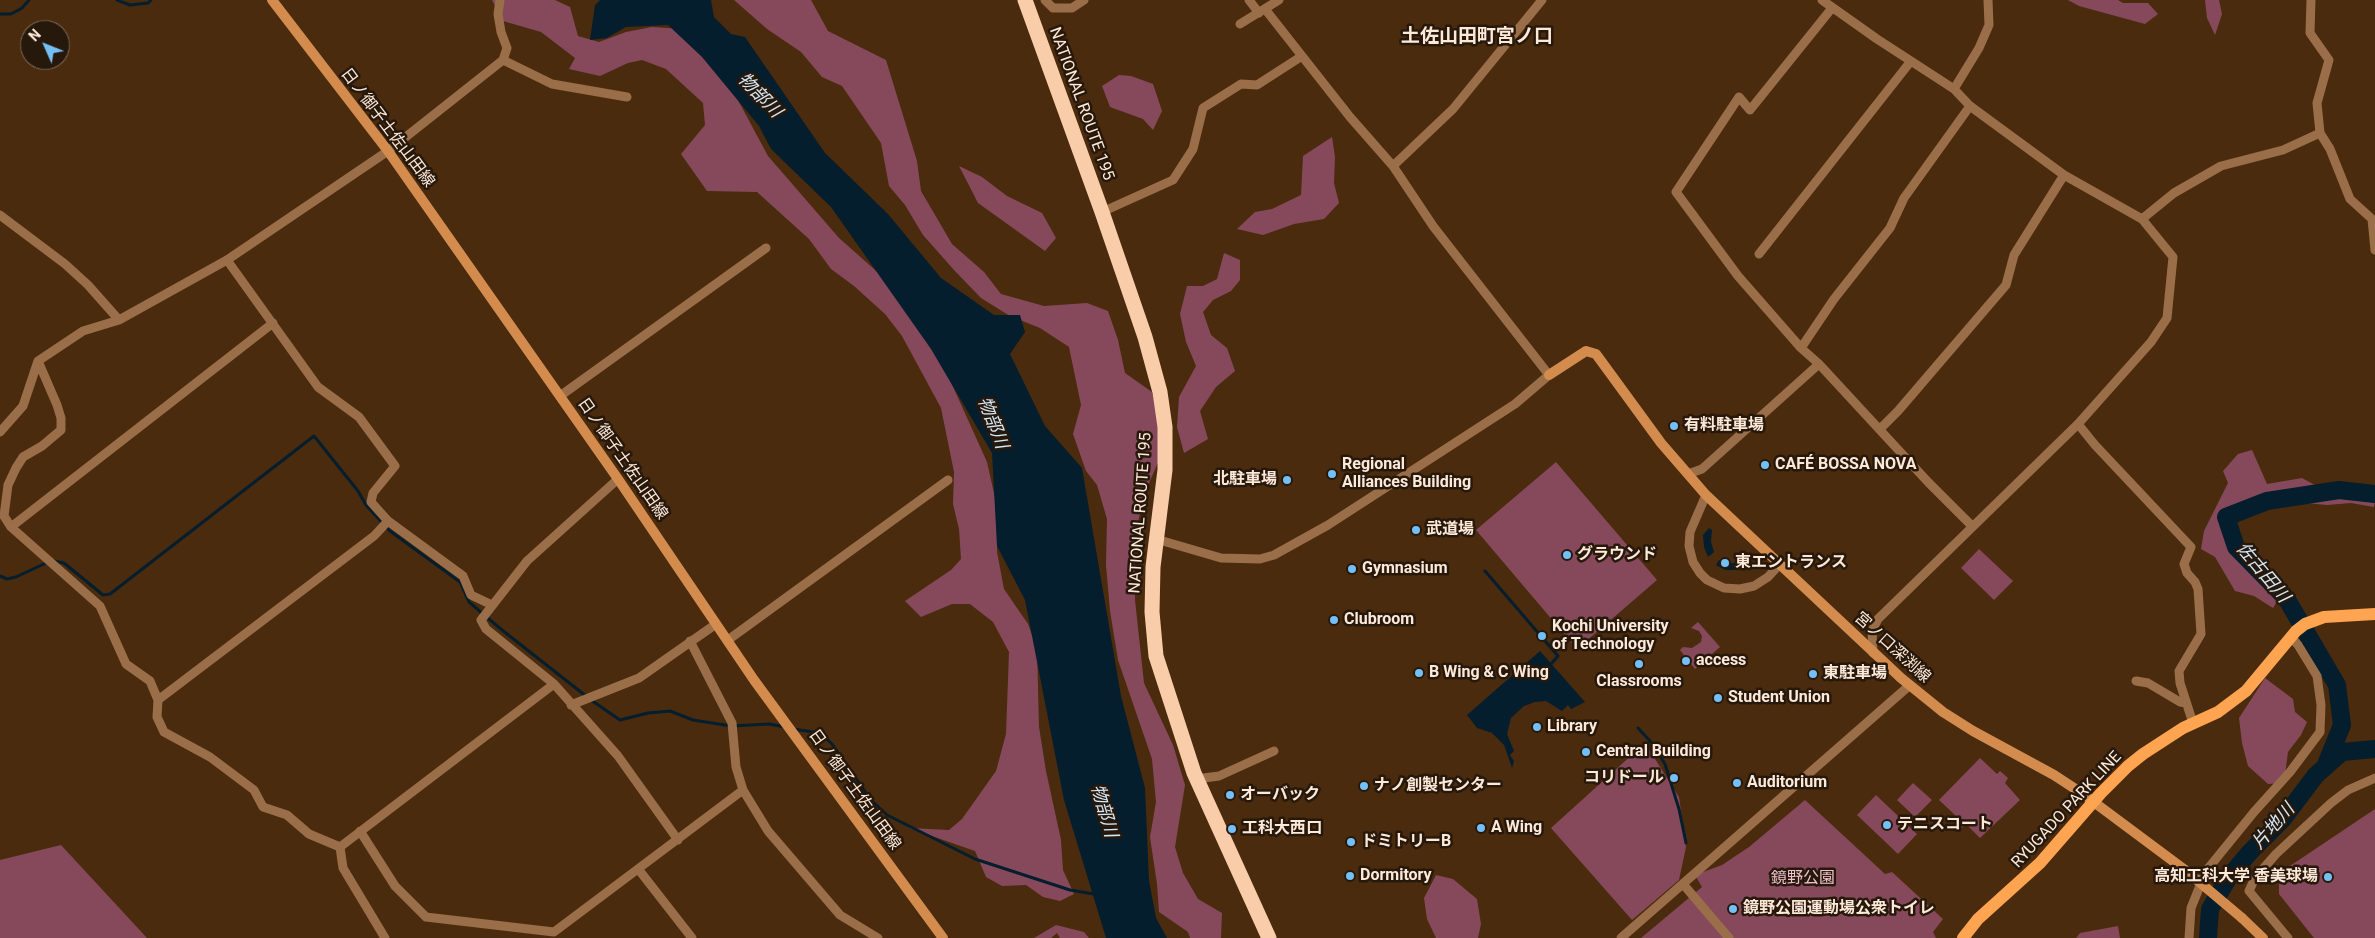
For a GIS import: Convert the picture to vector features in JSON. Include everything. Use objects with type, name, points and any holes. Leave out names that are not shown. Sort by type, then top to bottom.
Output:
[{"type":"highway","name":"NATIONAL ROUTE 195","points":[[1025,0],[1102,212],[1145,337],[1160,392],[1165,427],[1165,470],[1153,567],[1152,612],[1156,656],[1196,778],[1269,938]]},
{"type":"main road","name":"日ノ御子土佐山田線","points":[[272,0],[388,152],[618,479],[754,680],[943,938]]},
{"type":"main road","name":"宮ノ口深渕線","points":[[1549,375],[1586,351],[1596,354],[1648,426],[1706,495],[1873,653],[1943,712],[1973,731],[2054,775],[2094,801],[2185,870],[2263,938]]},
{"type":"main road","name":"RYUGADO PARK LINE","points":[[1963,938],[1978,919],[2040,863],[2094,801],[2143,754],[2193,723],[2218,712],[2246,691],[2293,634],[2316,620],[2339,615],[2375,614]]},
{"type":"street","points":[[0,432],[23,406],[38,362],[83,331],[119,320],[227,260],[388,152],[503,60],[508,48],[501,32],[498,14],[500,0]]},
{"type":"street","points":[[1045,0],[1053,8],[1072,8],[1084,0]]},
{"type":"street","points":[[1156,539],[1221,558],[1260,559],[1274,555],[1328,525],[1515,404],[1549,375],[1433,226],[1393,166],[1350,117],[1302,56],[1262,11],[1249,0]]},
{"type":"street","points":[[1240,24],[1279,0]]},
{"type":"street","points":[[1393,166],[1453,109],[1542,0]]},
{"type":"street","points":[[1822,0],[1954,89],[1970,106],[2064,175],[2142,218],[2173,257],[2167,318],[2151,342],[2078,424],[1878,620],[1872,631],[1873,653]]},
{"type":"street","points":[[1954,89],[1979,48],[1989,26],[1988,0]]},
{"type":"street","points":[[2311,0],[2310,33],[2328,60],[2317,103],[2320,133],[2330,149],[2350,199],[2372,219],[2375,250]]},
{"type":"street","points":[[1832,8],[1750,110],[1739,97],[1676,192],[1738,276],[1801,348],[1819,364],[1928,482],[1972,526]]},
{"type":"street","points":[[1102,212],[1173,180],[1193,149],[1203,108],[1241,84],[1257,86],[1302,56]]},
{"type":"street","points":[[503,60],[552,84],[627,98]]},
{"type":"street","points":[[1758,254],[1911,61]]},
{"type":"street","points":[[1801,348],[1834,299],[1890,228],[1904,198],[1970,106]]},
{"type":"street","points":[[2142,218],[2174,192],[2221,166],[2282,150],[2320,133]]},
{"type":"street","points":[[1880,429],[1898,411],[2006,285],[2014,255],[2064,175]]},
{"type":"street","points":[[0,215],[65,264],[119,320]]},
{"type":"street","points":[[560,396],[766,248]]},
{"type":"street","points":[[227,260],[318,387],[359,417],[396,466],[373,494],[371,502],[388,521],[463,576],[471,595],[490,606]]},
{"type":"street","points":[[11,527],[272,323]]},
{"type":"street","points":[[38,362],[57,405],[61,418],[61,430],[42,446],[23,458],[16,468],[8,485],[4,516],[11,527],[40,552],[58,571],[100,606],[126,664],[150,681],[158,700],[157,717],[164,732],[210,757],[254,790],[263,806],[287,815],[309,834],[340,847]]},
{"type":"street","points":[[1688,474],[1702,469],[1819,364]]},
{"type":"street","points":[[2078,424],[2095,445],[2191,547],[2184,564],[2186,573],[2195,582],[2198,589],[2201,634],[2180,671],[2186,703],[2193,723]]},
{"type":"street","points":[[618,479],[527,561],[490,606],[481,620],[486,629],[554,684],[618,756],[678,840]]},
{"type":"street","points":[[728,640],[948,480]]},
{"type":"street","points":[[1706,495],[1690,532],[1689,546],[1693,562],[1707,580],[1724,588],[1740,589],[1754,586],[1768,577],[1779,565]]},
{"type":"street","points":[[158,700],[374,536],[388,521]]},
{"type":"street","points":[[571,705],[639,678],[716,624]]},
{"type":"street","points":[[2189,938],[2191,908],[2206,871],[2254,812],[2290,772],[2320,732],[2321,705],[2317,676],[2293,634]]},
{"type":"street","points":[[690,642],[732,723],[736,767],[743,790],[768,831],[840,915],[878,938]]},
{"type":"street","points":[[2136,681],[2148,683],[2180,702],[2186,703]]},
{"type":"street","points":[[340,847],[554,684]]},
{"type":"street","points":[[1621,938],[1910,685]]},
{"type":"street","points":[[1196,778],[1219,776],[1274,751]]},
{"type":"street","points":[[2288,938],[2249,891],[2255,878],[2276,854],[2331,803],[2348,790],[2375,778]]},
{"type":"street","points":[[360,831],[394,886],[426,918],[554,932],[743,790]]},
{"type":"street","points":[[340,847],[343,868],[385,938]]},
{"type":"street","points":[[639,870],[692,938]]},
{"type":"street","points":[[1683,884],[1729,938]]},
{"type":"green space","points":[[492,0],[555,0],[570,7],[578,36],[599,42],[626,32],[652,27],[682,29],[732,89],[768,156],[839,238],[901,293],[945,369],[987,462],[997,507],[997,552],[1004,589],[1028,624],[1037,648],[1039,727],[1046,771],[1061,840],[1063,870],[1074,894],[1060,901],[1043,897],[1026,885],[1002,886],[986,877],[975,851],[909,828],[949,830],[962,819],[996,771],[1006,734],[1009,652],[993,622],[970,604],[952,604],[921,617],[905,601],[951,570],[961,559],[959,529],[953,504],[954,472],[941,408],[902,336],[885,314],[854,286],[831,269],[809,239],[757,192],[707,191],[681,154],[705,125],[703,103],[666,69],[642,60],[628,63],[600,76],[569,69],[575,58],[541,32],[503,21]]},
{"type":"green space","points":[[734,0],[811,0],[828,31],[886,60],[917,161],[921,191],[952,244],[984,272],[1001,294],[1044,306],[1087,303],[1108,311],[1118,340],[1125,373],[1152,392],[1161,423],[1160,458],[1145,492],[1135,535],[1135,600],[1144,683],[1173,745],[1185,785],[1175,847],[1183,873],[1198,899],[1222,913],[1221,938],[1190,938],[1188,932],[1159,912],[1150,837],[1156,802],[1152,759],[1118,660],[1110,611],[1106,565],[1107,519],[1097,485],[1086,471],[1073,434],[1081,405],[1069,347],[1040,328],[1010,316],[981,298],[923,235],[905,205],[889,186],[881,143],[842,86],[822,77],[801,52],[767,29]]},
{"type":"green space","points":[[2068,0],[2118,0],[2123,3],[2148,3],[2158,14],[2145,24],[2079,6]]},
{"type":"green space","points":[[2205,0],[2219,0],[2222,14],[2215,35],[2207,18]]},
{"type":"green space","points":[[1119,75],[1131,76],[1153,84],[1162,111],[1153,130],[1143,119],[1110,107],[1102,86]]},
{"type":"green space","points":[[1332,137],[1335,157],[1334,183],[1339,203],[1324,219],[1294,224],[1263,235],[1237,229],[1255,212],[1272,209],[1301,195],[1303,156]]},
{"type":"green space","points":[[959,166],[982,177],[1007,196],[1042,213],[1056,238],[1045,251],[978,203]]},
{"type":"green space","points":[[1224,253],[1240,260],[1240,280],[1231,291],[1213,300],[1203,312],[1211,335],[1227,348],[1235,371],[1216,387],[1200,411],[1208,439],[1184,453],[1177,427],[1179,397],[1196,366],[1186,342],[1180,314],[1187,286],[1203,286],[1217,279]]},
{"type":"green space","points":[[2252,450],[2267,484],[2302,478],[2326,491],[2375,497],[2374,507],[2351,503],[2327,505],[2284,501],[2239,512],[2228,523],[2233,540],[2246,562],[2263,581],[2276,589],[2278,600],[2273,608],[2254,596],[2235,591],[2215,557],[2201,549],[2204,531],[2228,483],[2223,471],[2238,454]]},
{"type":"green space","name":"グラウンド","points":[[1556,462],[1657,580],[1577,649],[1476,530]]},
{"type":"green space","points":[[1979,549],[2013,581],[1994,600],[1961,568]]},
{"type":"green space","points":[[1698,622],[1720,647],[1695,669],[1680,650],[1683,647],[1692,648],[1701,642],[1702,636],[1699,631],[1691,628]]},
{"type":"green space","points":[[2265,678],[2293,699],[2295,712],[2307,722],[2301,735],[2288,752],[2284,783],[2268,784],[2248,766],[2242,743],[2239,718]]},
{"type":"green space","points":[[1645,743],[1679,797],[1686,847],[1679,880],[1632,920],[1551,828]]},
{"type":"green space","points":[[1980,758],[1997,774],[2000,771],[2008,778],[2005,783],[2020,800],[1980,838],[1967,825],[1961,828],[1953,820],[1955,815],[1939,800]]},
{"type":"green space","points":[[1913,783],[1932,800],[1915,817],[1897,800]]},
{"type":"green space","name":"テニスコート","points":[[1876,795],[1917,834],[1898,854],[1857,815]]},
{"type":"green space","name":"鏡野公園","points":[[1805,800],[1885,874],[1892,872],[1943,919],[1933,932],[1936,938],[1641,938],[1702,887],[1695,875],[1722,865],[1749,847]]},
{"type":"green space","name":"高知工科大学 香美球場","points":[[2375,809],[2375,938],[2314,938],[2279,894],[2279,883],[2284,870]]},
{"type":"green space","points":[[61,845],[147,938],[0,938],[0,860]]},
{"type":"green space","points":[[1436,875],[1453,879],[1477,899],[1481,924],[1478,938],[1436,938],[1427,919],[1424,898]]},
{"type":"green space","points":[[1056,925],[1084,932],[1089,938],[1060,938],[1057,933],[1051,938],[1034,938]]},
{"type":"green space","points":[[2118,926],[2120,938],[2076,938],[2080,933]]},
{"type":"water","name":"物部川","points":[[600,0],[711,0],[714,17],[731,34],[745,37],[825,153],[888,214],[941,278],[994,315],[1020,315],[1025,332],[1010,354],[1045,426],[1082,468],[1121,696],[1145,788],[1149,880],[1156,918],[1167,938],[1106,938],[1064,800],[1025,600],[997,546],[992,453],[931,349],[831,207],[771,149],[759,126],[702,57],[668,25],[626,27],[607,38],[590,40],[595,5]]},
{"type":"water","points":[[1709,528],[1712,530],[1711,542],[1714,552],[1708,557],[1704,547],[1703,535]]},
{"type":"water","points":[[1719,560],[1728,564],[1742,561],[1746,564],[1734,570],[1725,570],[1716,565]]},
{"type":"water","points":[[1540,651],[1585,702],[1571,709],[1568,705],[1562,711],[1546,701],[1524,706],[1511,718],[1507,734],[1514,751],[1510,755],[1514,761],[1512,768],[1504,745],[1492,733],[1477,728],[1467,715]]},
{"type":"waterway","points":[[0,14],[11,14],[22,8],[29,0]]},
{"type":"waterway","points":[[117,0],[130,5],[148,3],[151,0]]},
{"type":"waterway","points":[[54,561],[64,563],[103,595],[110,594],[314,436],[358,491],[366,505],[390,531],[460,582],[469,602],[502,630],[591,700],[620,720],[648,713],[670,711],[693,720],[731,726],[769,724],[785,727]]},
{"type":"waterway","name":"佐古田川","points":[[2325,767],[2342,725],[2337,685],[2286,598],[2236,547],[2226,517],[2267,501],[2339,490],[2375,494]]},
{"type":"waterway","points":[[0,576],[7,579],[16,577],[48,562]]},
{"type":"waterway","points":[[1485,571],[1558,656],[1551,664]]},
{"type":"waterway","points":[[1638,728],[1650,741],[1665,764],[1679,809],[1686,843]]},
{"type":"waterway","points":[[793,729],[820,733],[832,744],[871,800],[887,815],[975,859],[1070,890],[1094,894]]},
{"type":"waterway","name":"片地川","points":[[2208,938],[2210,909],[2229,877],[2250,852],[2282,820],[2316,775],[2342,752],[2375,749]]},
{"type":"place","name":"有料駐車場","points":[[1674,426]]},
{"type":"place","name":"CAFÉ BOSSA NOVA","points":[[1765,465]]},
{"type":"place","name":"Regional Alliances Building","points":[[1332,474]]},
{"type":"place","name":"北駐車場","points":[[1287,480]]},
{"type":"place","name":"武道場","points":[[1416,530]]},
{"type":"place","name":"グラウンド","points":[[1567,555]]},
{"type":"place","name":"東エントランス","points":[[1725,563]]},
{"type":"place","name":"Gymnasium","points":[[1352,569]]},
{"type":"place","name":"Clubroom","points":[[1334,620]]},
{"type":"place","name":"Kochi University of Technology","points":[[1542,636]]},
{"type":"place","name":"access","points":[[1686,661]]},
{"type":"place","name":"Classrooms","points":[[1639,664]]},
{"type":"place","name":"B Wing & C Wing","points":[[1419,673]]},
{"type":"place","name":"東駐車場","points":[[1813,674]]},
{"type":"place","name":"Student Union","points":[[1718,698]]},
{"type":"place","name":"Library","points":[[1537,727]]},
{"type":"place","name":"Central Building","points":[[1586,752]]},
{"type":"place","name":"コリドール","points":[[1674,778]]},
{"type":"place","name":"Auditorium","points":[[1737,783]]},
{"type":"place","name":"ナノ創製センター","points":[[1364,786]]},
{"type":"place","name":"オーバック","points":[[1230,795]]},
{"type":"place","name":"テニスコート","points":[[1887,825]]},
{"type":"place","name":"A Wing","points":[[1481,828]]},
{"type":"place","name":"工科大西口","points":[[1232,829]]},
{"type":"place","name":"ドミトリーB","points":[[1351,842]]},
{"type":"place","name":"Dormitory","points":[[1350,876]]},
{"type":"place","name":"高知工科大学 香美球場","points":[[2328,877]]},
{"type":"place","name":"鏡野公園運動場公衆トイレ","points":[[1733,909]]},
{"type":"district","name":"土佐山田町宮ノ口","points":[[1477,37]]}]
